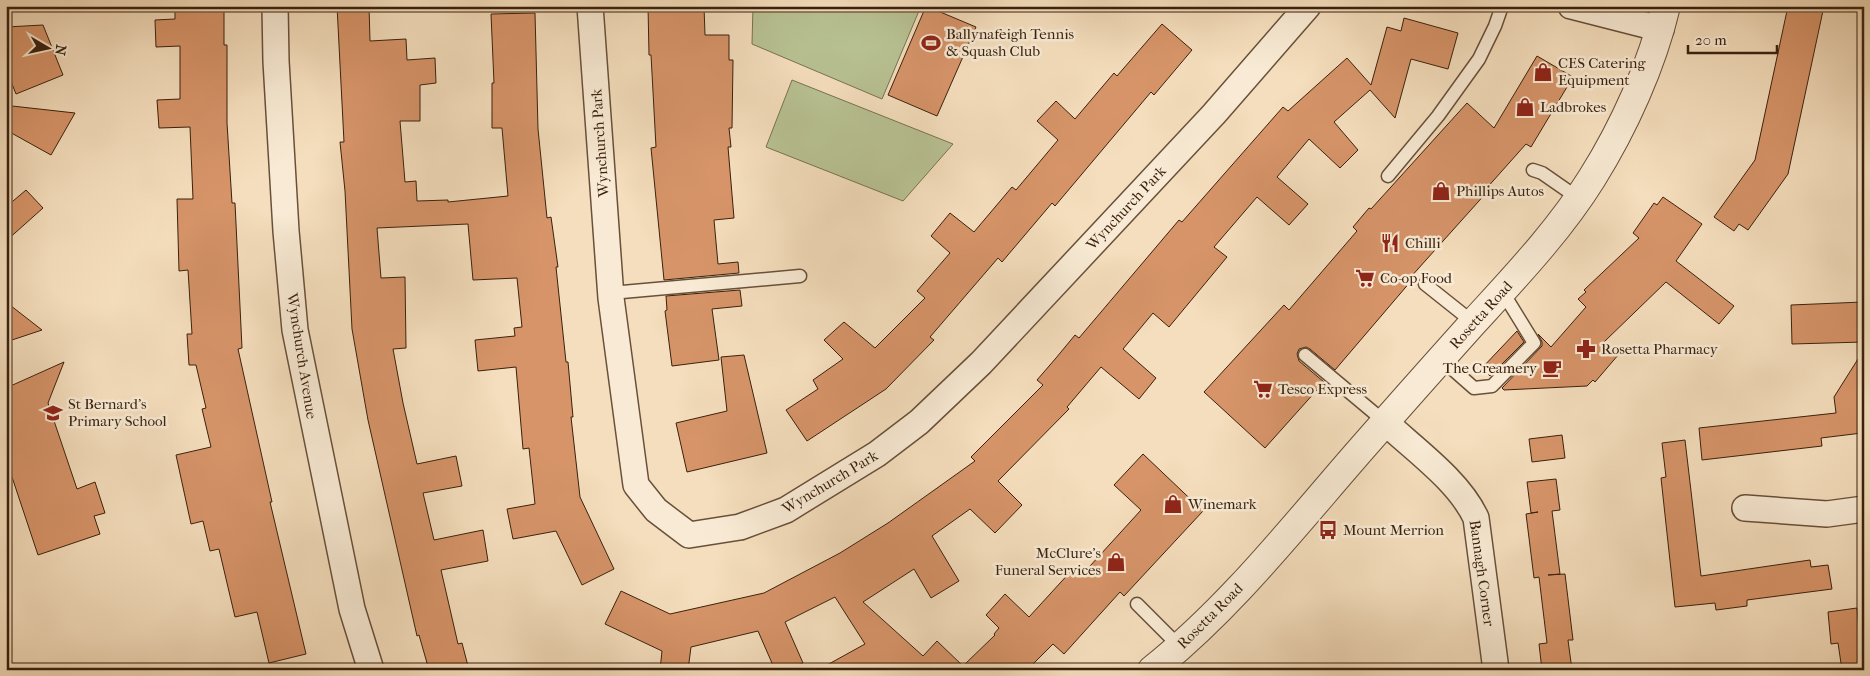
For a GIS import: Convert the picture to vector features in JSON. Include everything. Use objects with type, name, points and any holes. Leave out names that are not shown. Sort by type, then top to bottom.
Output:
[{"type":"street","name":"Wynchurch Avenue","points":[[275,6],[276,61],[286,231],[295,330],[352,609],[371,670]]},
{"type":"street","name":"Wynchurch Park","points":[[590,6],[611,293],[636,485],[656,510],[689,535],[740,526],[786,510],[877,454],[919,422],[981,363],[1214,114],[1308,6]]},
{"type":"street","points":[[1571,6],[1663,18]]},
{"type":"street","name":"Rosetta Road","points":[[1152,670],[1180,647],[1230,599],[1384,422],[1544,245],[1592,178],[1629,111],[1663,18]]},
{"type":"street","name":"Bannagh Corner","points":[[1384,422],[1451,483],[1469,503],[1476,518],[1496,670]]},
{"type":"street","points":[[1746,508],[1827,514],[1864,509]]},
{"type":"lane","points":[[1388,176],[1438,116],[1479,60],[1502,6]]},
{"type":"lane","points":[[1533,170],[1542,173],[1578,198]]},
{"type":"lane","points":[[611,293],[800,276]]},
{"type":"lane","points":[[1424,284],[1474,323]]},
{"type":"lane","points":[[1441,360],[1474,388],[1492,386],[1534,343],[1502,291]]},
{"type":"lane","points":[[1305,355],[1384,422]]},
{"type":"lane","points":[[1137,604],[1180,647]]},
{"type":"green space","points":[[753,6],[921,6],[882,99],[752,44]]},
{"type":"green space","points":[[792,80],[953,144],[903,201],[766,147]]},
{"type":"building","points":[[175,6],[224,6],[224,45],[227,45],[227,123],[232,203],[235,203],[242,348],[238,349],[272,502],[270,502],[306,654],[269,663],[257,612],[235,617],[219,549],[210,551],[203,521],[191,524],[176,455],[211,447],[202,409],[206,408],[196,365],[189,365],[187,334],[192,334],[188,270],[179,271],[177,199],[193,199],[190,127],[159,128],[157,100],[180,99],[180,46],[156,47],[155,20],[175,19]]},
{"type":"building","points":[[337,6],[369,6],[370,41],[406,39],[407,60],[435,58],[436,83],[420,85],[420,121],[400,121],[405,182],[416,181],[417,201],[448,200],[448,202],[508,196],[502,128],[492,128],[492,83],[494,83],[491,14],[535,13],[538,129],[547,218],[551,217],[558,267],[556,267],[566,362],[568,362],[573,417],[571,417],[580,497],[614,569],[582,585],[556,531],[513,539],[507,509],[535,504],[529,448],[523,449],[516,367],[478,371],[475,340],[515,336],[514,328],[522,327],[517,278],[473,280],[468,224],[377,228],[381,278],[405,277],[406,348],[393,349],[417,464],[456,456],[462,486],[423,493],[434,540],[483,530],[488,561],[441,570],[458,644],[462,643],[469,670],[429,670],[419,635],[417,636],[368,420],[352,329],[345,191],[340,142],[344,142]]},
{"type":"building","points":[[648,6],[704,6],[705,35],[729,35],[729,60],[733,60],[732,128],[729,128],[731,147],[728,147],[734,218],[714,220],[718,264],[738,262],[739,273],[664,280],[651,148],[656,147],[651,55],[649,55]]},
{"type":"building","points":[[926,6],[976,27],[937,116],[888,95]]},
{"type":"building","points":[[1788,6],[1824,6],[1788,174],[1748,230],[1739,224],[1734,231],[1714,217],[1755,160]]},
{"type":"building","points":[[1404,18],[1458,33],[1448,69],[1411,59],[1395,118],[1370,90],[1334,122],[1358,150],[1340,168],[1309,139],[1277,177],[1308,204],[1289,225],[1257,197],[1214,247],[1227,257],[1169,327],[1153,313],[1123,349],[1156,378],[1139,399],[1101,367],[1067,407],[1069,409],[998,481],[1022,505],[995,533],[970,509],[932,536],[959,581],[931,598],[914,569],[863,602],[923,656],[937,641],[963,666],[995,635],[999,628],[986,615],[1005,594],[1029,617],[1072,570],[1080,577],[1141,510],[1114,485],[1143,454],[1203,511],[1124,596],[1120,592],[1064,654],[1053,644],[1027,670],[818,670],[865,644],[835,597],[785,622],[803,663],[785,670],[775,670],[758,631],[691,647],[688,670],[660,670],[662,651],[605,624],[621,591],[670,614],[764,593],[840,553],[888,523],[975,461],[971,457],[1043,385],[1037,380],[1075,335],[1079,338],[1179,220],[1182,222],[1283,107],[1288,111],[1347,58],[1371,85],[1387,27],[1401,31]]},
{"type":"building","points":[[1162,24],[1192,50],[1154,95],[1151,92],[1055,206],[1052,203],[1002,262],[998,258],[930,337],[934,340],[886,389],[807,441],[786,410],[818,389],[813,380],[843,359],[824,340],[844,322],[875,348],[925,298],[917,291],[950,253],[931,236],[950,213],[974,232],[1012,187],[1016,190],[1058,140],[1037,121],[1056,101],[1075,119],[1114,73],[1117,76]]},
{"type":"building","points":[[43,25],[63,75],[16,94],[6,69],[6,27]]},
{"type":"building","points":[[1537,56],[1573,77],[1531,147],[1526,144],[1485,190],[1487,192],[1409,279],[1411,281],[1335,370],[1310,349],[1306,347],[1299,349],[1297,354],[1299,361],[1324,382],[1265,448],[1204,392],[1284,305],[1289,310],[1357,231],[1353,227],[1369,208],[1371,209],[1467,103],[1494,128]]},
{"type":"building","points":[[12,106],[75,113],[51,155],[6,130],[6,115]]},
{"type":"building","points":[[26,190],[43,208],[6,241],[6,207]]},
{"type":"building","points":[[1663,197],[1702,224],[1676,261],[1734,306],[1719,324],[1666,282],[1604,342],[1619,354],[1595,382],[1593,380],[1587,386],[1504,390],[1502,388],[1542,346],[1538,334],[1551,347],[1586,307],[1578,299],[1586,292],[1584,290],[1639,238],[1633,233],[1654,203],[1657,205]]},
{"type":"building","points":[[740,290],[742,306],[712,309],[719,360],[672,366],[665,311],[667,310],[666,296]]},
{"type":"building","points":[[6,302],[42,330],[6,342]]},
{"type":"building","points":[[1863,302],[1864,342],[1792,344],[1791,305]]},
{"type":"building","points":[[1517,331],[1524,342],[1490,376],[1482,368]]},
{"type":"building","points":[[744,355],[767,453],[687,472],[676,423],[727,411],[721,357]]},
{"type":"building","points":[[1858,359],[1864,407],[1864,414],[1860,415],[1862,433],[1821,438],[1822,446],[1702,460],[1699,428],[1836,413],[1834,397]]},
{"type":"building","points":[[64,362],[48,403],[77,489],[95,482],[105,513],[94,516],[100,534],[38,555],[6,459],[6,388]]},
{"type":"building","points":[[1562,435],[1565,458],[1532,462],[1529,439]]},
{"type":"building","points":[[1685,440],[1701,576],[1810,560],[1811,567],[1828,565],[1832,589],[1747,600],[1747,606],[1716,610],[1715,603],[1675,607],[1661,478],[1666,477],[1662,443]]},
{"type":"building","points":[[1556,479],[1560,510],[1552,511],[1560,574],[1548,575],[1565,574],[1573,640],[1568,640],[1572,670],[1542,670],[1539,644],[1547,643],[1539,577],[1534,578],[1526,514],[1538,512],[1531,513],[1527,482]]},
{"type":"building","points":[[1857,608],[1860,641],[1864,640],[1864,670],[1842,670],[1838,643],[1831,644],[1828,612]]},
{"type":"place","name":"Ballynafeigh Tennis & Squash Club","points":[[931,43]]},
{"type":"place","name":"CES Catering Equipment","points":[[1543,72]]},
{"type":"place","name":"Ladbrokes","points":[[1525,107]]},
{"type":"place","name":"Phillips Autos","points":[[1441,191]]},
{"type":"place","name":"Chilli","points":[[1390,243]]},
{"type":"place","name":"Co-op Food","points":[[1365,278]]},
{"type":"place","name":"Rosetta Pharmacy","points":[[1586,349]]},
{"type":"place","name":"The Creamery","points":[[1552,368]]},
{"type":"place","name":"Tesco Express","points":[[1263,389]]},
{"type":"place","name":"St Bernard's Primary School","points":[[53,413]]},
{"type":"place","name":"Winemark","points":[[1173,504]]},
{"type":"place","name":"Mount Merrion","points":[[1328,530]]},
{"type":"place","name":"McClure's Funeral Services","points":[[1116,562]]}]
